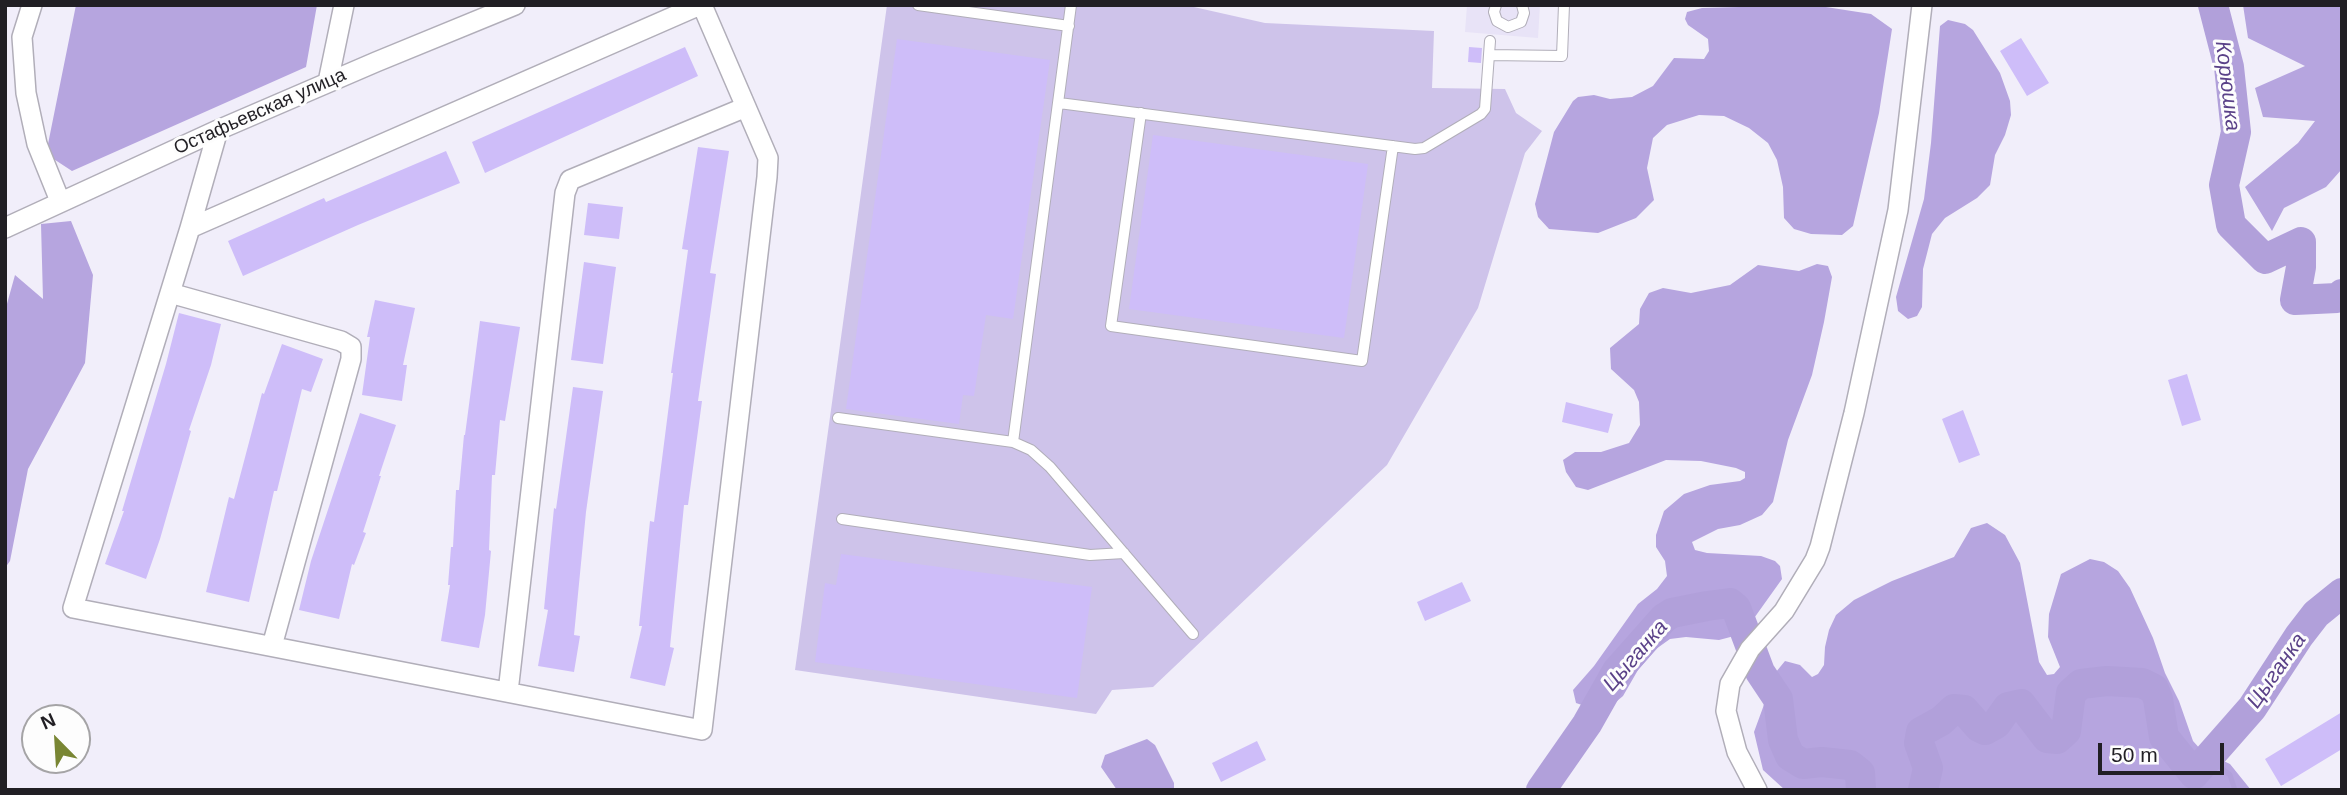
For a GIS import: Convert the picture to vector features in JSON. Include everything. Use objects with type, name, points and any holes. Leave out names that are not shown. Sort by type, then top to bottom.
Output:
[{"type":"street","points":[[32,5],[22,37],[26,93],[37,144],[60,201]]},
{"type":"street","points":[[328,82],[344,5]]},
{"type":"street","name":"Остафьевская улица","points":[[6,226],[328,82],[515,5]]},
{"type":"street","points":[[190,228],[701,5],[768,158],[702,730],[73,608],[218,130]]},
{"type":"street","points":[[1757,790],[1737,752],[1726,711],[1730,684],[1750,649],[1784,611],[1820,547],[1854,413],[1898,210],[1922,5]]},
{"type":"street","points":[[508,692],[565,193],[570,180],[746,107]]},
{"type":"street","points":[[170,293],[341,341],[351,347],[351,359],[272,646]]},
{"type":"lane","points":[[918,5],[1069,26]]},
{"type":"lane","points":[[1013,442],[1072,5]]},
{"type":"lane","points":[[1496,5],[1494,12],[1497,21],[1508,27],[1521,22],[1524,13],[1522,5]]},
{"type":"lane","points":[[1489,55],[1562,57],[1564,5]]},
{"type":"lane","points":[[1059,103],[1424,148],[1481,114],[1487,104],[1490,41]]},
{"type":"lane","points":[[1141,113],[1111,326],[1362,361],[1392,146]]},
{"type":"lane","points":[[838,418],[1013,442],[1031,450],[1050,467],[1193,634]]},
{"type":"lane","points":[[842,520],[1090,555],[1124,553]]},
{"type":"shaded area","points":[[76,5],[317,5],[306,67],[72,171],[46,154]]},
{"type":"shaded area","points":[[887,5],[1185,5],[1265,23],[1434,31],[1432,88],[1505,89],[1516,113],[1542,131],[1525,153],[1478,308],[1387,465],[1153,687],[1112,690],[1096,714],[795,670]]},
{"type":"shaded area","points":[[1467,5],[1540,5],[1538,38],[1465,32]]},
{"type":"shaded area","points":[[1813,5],[1871,14],[1892,29],[1879,113],[1853,226],[1842,235],[1811,234],[1794,229],[1784,218],[1783,187],[1777,160],[1768,143],[1749,128],[1724,116],[1699,115],[1667,125],[1653,138],[1647,168],[1654,200],[1636,218],[1598,233],[1549,229],[1538,217],[1535,204],[1554,132],[1573,101],[1578,97],[1594,95],[1610,99],[1632,97],[1653,86],[1674,58],[1704,59],[1709,51],[1708,39],[1688,25],[1685,19],[1687,12],[1702,8]]},
{"type":"shaded area","points":[[2243,5],[2342,5],[2342,169],[2326,187],[2284,208],[2272,231],[2245,187],[2298,143],[2315,121],[2263,117],[2255,88],[2305,66],[2248,38]]},
{"type":"shaded area","points":[[1948,20],[1965,24],[1973,30],[2000,73],[2010,101],[2011,115],[1995,155],[1990,185],[1977,198],[1945,218],[1932,234],[1923,269],[1922,307],[1917,316],[1908,319],[1898,311],[1896,297],[1924,199],[1940,26]]},
{"type":"shaded area","points":[[71,221],[93,275],[85,363],[28,469],[10,561],[5,568],[5,311],[15,275],[43,299],[41,224]]},
{"type":"shaded area","points":[[1817,264],[1828,266],[1832,277],[1824,322],[1812,375],[1788,440],[1773,502],[1762,515],[1740,525],[1718,529],[1692,542],[1695,550],[1707,553],[1761,556],[1775,561],[1780,566],[1782,579],[1752,621],[1738,635],[1719,640],[1686,637],[1670,639],[1656,649],[1638,670],[1623,696],[1610,707],[1576,703],[1573,690],[1594,666],[1638,604],[1657,589],[1667,576],[1665,561],[1656,547],[1656,535],[1664,511],[1684,494],[1710,485],[1745,478],[1745,472],[1736,468],[1701,461],[1666,460],[1588,490],[1576,487],[1566,472],[1563,460],[1575,452],[1601,452],[1629,443],[1640,425],[1639,402],[1634,390],[1611,369],[1610,348],[1639,324],[1640,309],[1649,293],[1663,288],[1691,293],[1730,285],[1758,265],[1799,271]]},
{"type":"shaded area","points":[[1987,523],[2005,535],[2020,563],[2039,662],[2047,675],[2054,674],[2060,667],[2048,637],[2049,614],[2061,574],[2090,559],[2104,562],[2118,571],[2130,588],[2179,701],[2193,741],[2202,751],[2230,764],[2251,790],[1785,790],[1763,770],[1754,732],[1776,672],[1785,661],[1800,665],[1812,677],[1818,674],[1824,665],[1829,630],[1836,615],[1854,600],[1892,581],[1954,557],[1971,528]]},
{"type":"shaded area","points":[[1147,739],[1155,745],[1174,783],[1174,790],[1117,790],[1101,767],[1105,755]]},
{"type":"building","points":[[2021,38],[2049,83],[2027,96],[2000,51]]},
{"type":"building","points":[[897,39],[1050,60],[1013,319],[986,315],[974,396],[963,395],[959,424],[846,409]]},
{"type":"building","points":[[685,47],[698,76],[485,173],[472,142]]},
{"type":"building","points":[[1469,47],[1482,48],[1481,63],[1468,62]]},
{"type":"building","points":[[1153,135],[1368,164],[1344,338],[1129,309]]},
{"type":"building","points":[[698,147],[729,151],[710,273],[716,274],[698,401],[702,401],[688,505],[684,505],[670,647],[674,648],[665,686],[630,678],[642,626],[639,626],[650,521],[654,522],[688,250],[682,249]]},
{"type":"building","points":[[446,151],[460,183],[243,276],[228,241],[324,198],[326,202]]},
{"type":"building","points":[[588,203],[623,207],[619,239],[584,235]]},
{"type":"building","points":[[584,262],[616,267],[603,364],[571,360]]},
{"type":"building","points":[[375,300],[415,308],[403,365],[407,365],[402,401],[362,395],[370,337],[367,337]]},
{"type":"building","points":[[179,313],[221,324],[160,539],[146,579],[105,564],[124,511]]},
{"type":"building","points":[[480,321],[520,327],[505,421],[500,420],[495,475],[492,475],[491,551],[479,648],[441,641],[450,585],[456,490],[459,490]]},
{"type":"building","points":[[282,344],[323,359],[311,392],[302,389],[277,491],[274,491],[249,602],[206,592],[229,497],[234,499],[262,393],[264,394]]},
{"type":"building","points":[[2187,374],[2201,420],[2182,426],[2168,380]]},
{"type":"building","points":[[573,387],[603,391],[586,512],[574,635],[580,636],[574,672],[538,666],[548,610],[544,609],[554,508],[556,509]]},
{"type":"building","points":[[1566,402],[1613,414],[1608,433],[1562,422]]},
{"type":"building","points":[[1963,410],[1980,455],[1959,463],[1942,419]]},
{"type":"building","points":[[360,413],[396,425],[363,532],[366,533],[354,565],[352,564],[339,619],[299,610],[311,561]]},
{"type":"building","points":[[841,554],[1092,587],[1077,698],[815,662],[825,583],[836,585]]},
{"type":"building","points":[[1462,582],[1471,601],[1425,621],[1417,602]]},
{"type":"building","points":[[2342,712],[2342,749],[2281,786],[2265,759]]},
{"type":"building","points":[[1257,741],[1266,760],[1221,782],[1212,763]]},
{"type":"waterway","name":"Корюшка","points":[[2213,5],[2229,67],[2236,132],[2224,185],[2231,225],[2265,259],[2301,242],[2301,267],[2295,300],[2337,298],[2342,294]]},
{"type":"waterway","name":"Цыганка","points":[[1923,790],[1928,768],[1919,743],[1921,732],[1941,721],[1954,709],[1964,710],[1985,730],[1996,724],[2008,707],[2021,704],[2047,738],[2057,739],[2066,731],[2071,693],[2081,684],[2107,681],[2142,683],[2154,689],[2164,737],[2194,774],[2252,708],[2316,614],[2342,593]]},
{"type":"waterway","name":"Цыганка","points":[[1541,790],[1587,724],[1617,671],[1664,618],[1672,613],[1730,603],[1736,608],[1760,672],[1778,699],[1783,740],[1790,756],[1803,764],[1822,762],[1850,765],[1860,773],[1861,790]]},
{"type":"waterway","points":[[2209,758],[2230,775],[2235,790]]}]
